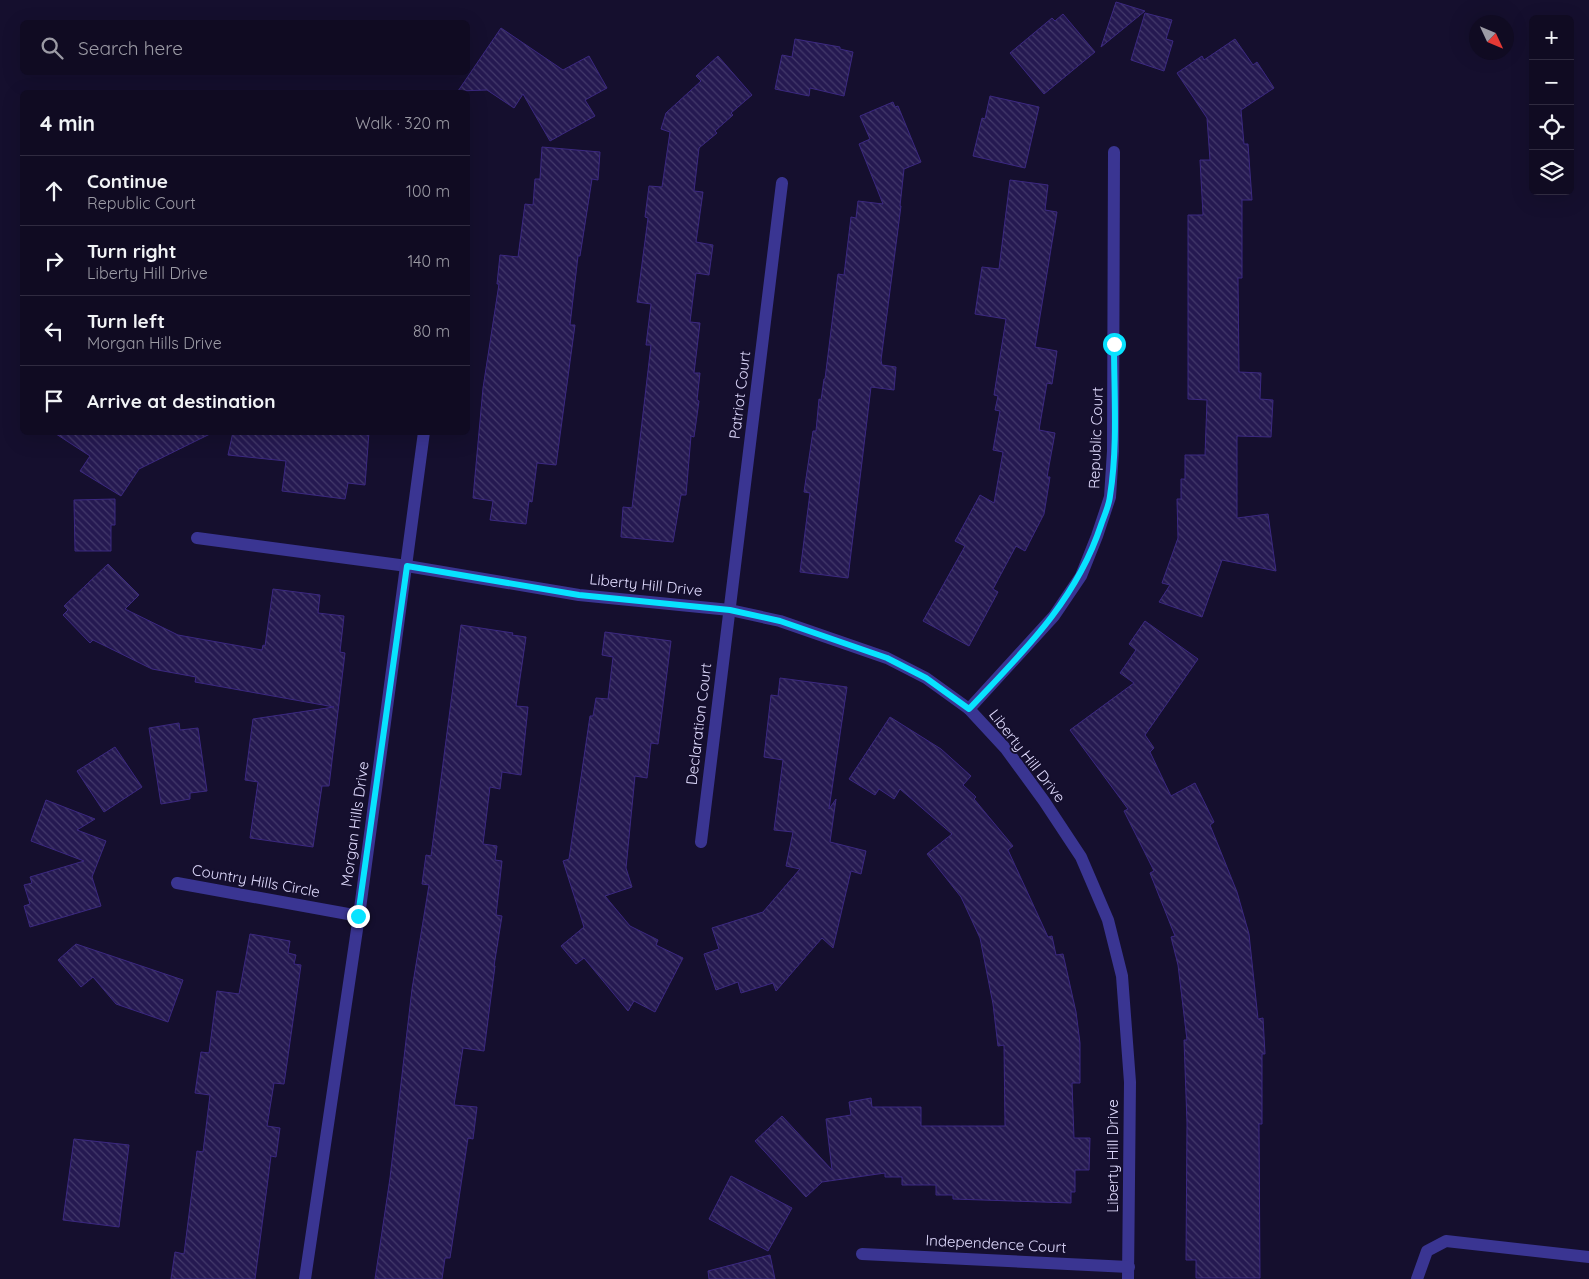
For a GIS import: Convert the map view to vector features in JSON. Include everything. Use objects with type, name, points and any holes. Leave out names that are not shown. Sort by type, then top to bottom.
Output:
[{"type":"street","name":"Republic Court","points":[[969,709],[1054,616],[1081,576],[1110,497],[1113,441],[1114,152]]},
{"type":"street","name":"Patriot Court","points":[[730,610],[782,183]]},
{"type":"street","name":"Morgan Hills Drive","points":[[305,1279],[358,916],[424,435]]},
{"type":"street","name":"Liberty Hill Drive","points":[[197,538],[407,566],[579,595],[730,610],[780,621],[887,658],[926,678],[969,709],[1006,749],[1044,801],[1081,857],[1108,920],[1122,976],[1130,1082],[1128,1273]]},
{"type":"street","name":"Declaration Court","points":[[700,842],[730,610]]},
{"type":"street","name":"Country Hills Circle","points":[[177,883],[358,916]]},
{"type":"street","points":[[1417,1279],[1427,1251],[1446,1241],[1589,1257]]},
{"type":"street","name":"Independence Court","points":[[862,1254],[1128,1273]]},
{"type":"building","points":[[1116,2],[1145,11],[1101,47]]},
{"type":"building","points":[[1145,13],[1172,20],[1166,39],[1173,41],[1164,71],[1131,60]]},
{"type":"building","points":[[1063,14],[1095,52],[1044,94],[1010,53],[1052,18],[1055,21]]},
{"type":"building","points":[[501,28],[563,70],[589,56],[607,88],[585,100],[595,116],[550,141],[523,94],[514,108],[487,90],[459,90]]},
{"type":"building","points":[[795,39],[840,47],[840,49],[853,52],[844,96],[810,88],[809,96],[775,89],[782,55],[792,57]]},
{"type":"building","points":[[1235,39],[1253,65],[1257,62],[1274,88],[1241,110],[1244,144],[1248,144],[1252,200],[1242,200],[1242,278],[1238,278],[1239,372],[1261,373],[1260,399],[1273,400],[1271,437],[1237,436],[1237,518],[1268,514],[1276,571],[1222,560],[1202,617],[1159,602],[1170,585],[1162,583],[1178,538],[1177,499],[1181,499],[1181,479],[1185,479],[1185,455],[1205,455],[1207,400],[1188,399],[1188,215],[1203,215],[1200,160],[1210,160],[1207,118],[1177,73],[1202,56],[1204,60]]},
{"type":"building","points":[[718,56],[752,95],[731,113],[733,115],[715,131],[717,133],[699,148],[694,191],[703,192],[696,242],[713,245],[709,275],[696,273],[690,322],[700,323],[694,373],[700,373],[697,400],[699,401],[694,437],[691,436],[686,495],[681,495],[673,542],[621,537],[623,507],[632,508],[651,345],[646,345],[651,304],[637,302],[648,218],[645,217],[649,186],[662,187],[670,132],[661,129],[666,113],[701,81],[696,76]]},
{"type":"building","points":[[990,96],[1039,107],[1025,168],[973,156],[982,118],[985,119]]},
{"type":"building","points":[[893,102],[895,107],[898,106],[921,162],[904,169],[881,360],[882,365],[896,367],[894,390],[871,387],[848,578],[800,572],[810,493],[804,492],[813,431],[816,431],[819,399],[821,400],[825,379],[838,274],[844,275],[851,217],[856,218],[858,201],[883,204],[859,144],[870,139],[860,116]]},
{"type":"building","points":[[542,147],[600,152],[598,180],[592,179],[580,256],[578,256],[570,325],[575,325],[556,465],[537,463],[532,502],[529,501],[526,524],[490,520],[493,501],[473,498],[483,388],[499,284],[497,284],[500,255],[518,257],[525,204],[533,205],[535,179],[540,179]]},
{"type":"building","points":[[1010,180],[1048,185],[1045,210],[1057,212],[1035,347],[1057,351],[1052,384],[1047,383],[1039,430],[1055,433],[1047,477],[1050,477],[1044,514],[1025,551],[1016,546],[993,589],[998,592],[969,646],[923,621],[965,546],[955,541],[980,495],[994,503],[1003,452],[993,450],[1000,411],[995,410],[998,396],[994,395],[1006,319],[975,314],[982,267],[999,269]]},
{"type":"building","points":[[58,435],[208,435],[139,469],[121,496],[80,471],[90,456]]},
{"type":"building","points":[[232,435],[369,435],[365,485],[348,483],[345,499],[282,491],[286,461],[228,455]]},
{"type":"building","points":[[115,499],[115,525],[111,525],[111,551],[75,551],[74,500]]},
{"type":"building","points":[[108,564],[139,595],[125,609],[178,635],[262,650],[263,645],[265,646],[273,589],[320,595],[318,613],[344,616],[340,652],[345,653],[329,786],[322,786],[313,847],[250,838],[258,782],[245,780],[253,719],[334,707],[195,682],[196,677],[152,669],[93,640],[90,643],[63,615],[68,610],[64,606]]},
{"type":"building","points":[[1145,621],[1198,659],[1145,735],[1154,748],[1150,752],[1171,796],[1195,783],[1214,822],[1210,825],[1237,892],[1249,934],[1258,1019],[1263,1018],[1265,1054],[1262,1054],[1262,1124],[1259,1124],[1260,1278],[1196,1278],[1196,1260],[1186,1260],[1187,1123],[1184,1040],[1187,1040],[1178,965],[1171,937],[1175,936],[1150,873],[1154,871],[1124,811],[1128,809],[1070,730],[1134,683],[1120,673],[1136,650],[1129,644]]},
{"type":"building","points":[[461,625],[513,633],[512,635],[526,637],[516,706],[528,707],[521,775],[502,772],[500,789],[490,787],[483,844],[497,846],[495,860],[502,861],[496,915],[502,916],[484,1051],[463,1048],[454,1105],[477,1107],[473,1139],[468,1138],[450,1258],[445,1258],[442,1279],[375,1279],[390,1178],[412,989],[429,885],[422,884],[426,855],[431,856]]},
{"type":"building","points":[[605,632],[671,641],[658,744],[651,743],[647,778],[635,776],[626,868],[632,887],[605,896],[630,926],[658,940],[656,945],[683,958],[655,1012],[634,1001],[628,1011],[584,958],[576,964],[561,946],[584,927],[563,861],[569,859],[590,716],[593,716],[596,698],[608,699],[613,657],[602,655]]},
{"type":"building","points":[[780,678],[847,687],[829,809],[836,799],[830,842],[866,851],[861,874],[851,871],[833,948],[822,938],[776,991],[773,983],[741,993],[738,982],[716,990],[704,954],[719,949],[712,928],[763,912],[800,869],[786,866],[793,832],[774,830],[783,760],[764,757],[771,695],[778,696]]},
{"type":"building","points":[[890,717],[941,749],[971,776],[963,785],[976,797],[974,799],[1013,846],[1008,850],[1048,937],[1052,936],[1056,955],[1063,954],[1076,1012],[1080,1043],[1080,1083],[1072,1083],[1074,1138],[1090,1138],[1089,1170],[1075,1170],[1075,1192],[1071,1192],[1071,1203],[953,1199],[953,1195],[936,1195],[936,1185],[902,1185],[902,1177],[885,1177],[885,1173],[822,1182],[806,1197],[755,1141],[782,1116],[832,1170],[826,1119],[851,1115],[849,1102],[871,1098],[872,1107],[921,1107],[921,1126],[1005,1126],[1004,1045],[998,1046],[993,1004],[980,938],[961,897],[927,854],[952,834],[900,789],[894,799],[879,789],[875,795],[849,779]]},
{"type":"building","points":[[179,723],[180,730],[198,728],[207,791],[190,793],[190,799],[161,804],[149,728]]},
{"type":"building","points":[[115,747],[142,787],[104,812],[77,771]]},
{"type":"building","points":[[46,800],[95,819],[77,830],[106,841],[92,877],[101,906],[30,927],[24,906],[30,904],[24,885],[32,883],[30,877],[84,861],[31,841]]},
{"type":"building","points":[[250,934],[290,941],[288,953],[296,955],[294,964],[301,965],[284,1084],[274,1083],[267,1126],[280,1128],[276,1157],[271,1156],[255,1279],[171,1279],[175,1252],[184,1254],[197,1151],[203,1152],[210,1095],[195,1093],[201,1052],[209,1053],[217,991],[239,994]]},
{"type":"building","points":[[76,944],[183,980],[168,1022],[116,1004],[93,977],[81,987],[58,960]]},
{"type":"building","points":[[74,1139],[129,1145],[119,1227],[63,1220]]},
{"type":"building","points":[[731,1176],[792,1208],[768,1251],[709,1219]]},
{"type":"building","points":[[770,1255],[775,1279],[709,1279],[708,1271]]},
{"type":"route","points":[[358,916],[407,566],[579,595],[730,610],[780,621],[887,658],[926,678],[969,709],[1054,616],[1081,576],[1097,536],[1110,497],[1113,451],[1114,344]]}]
